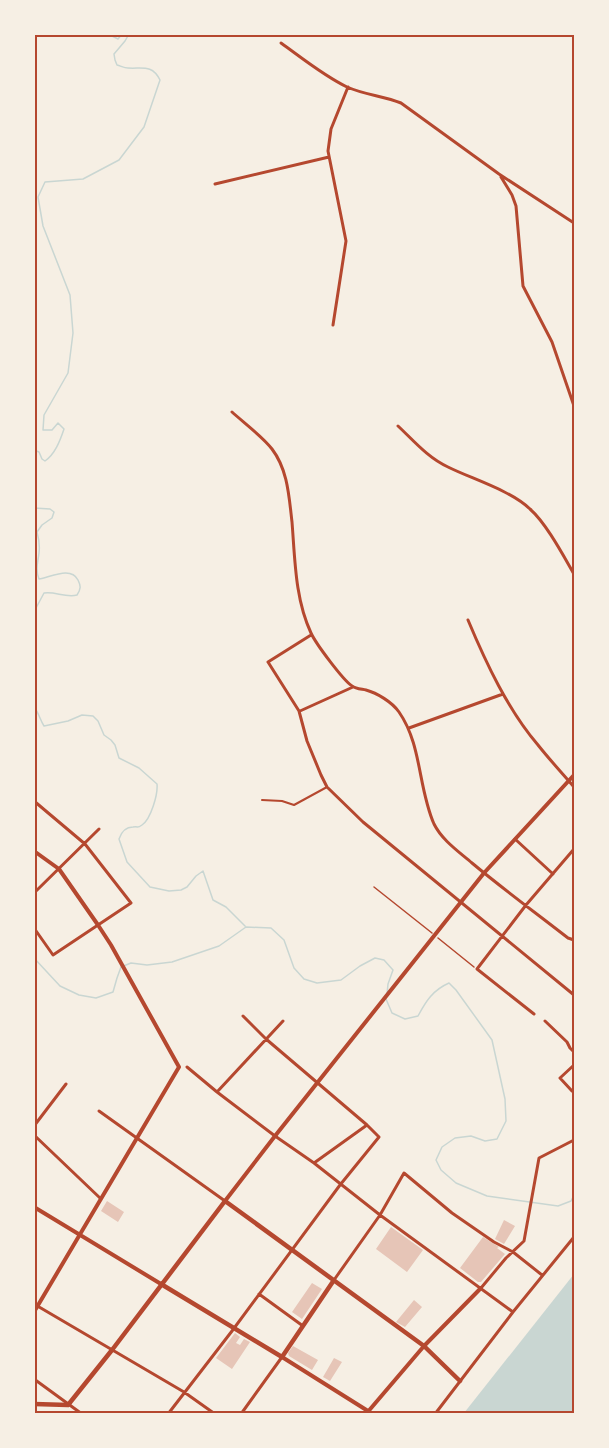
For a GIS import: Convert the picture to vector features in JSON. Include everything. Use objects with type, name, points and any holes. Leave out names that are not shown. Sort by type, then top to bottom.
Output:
[{"type":"main road","points":[[34,1404],[68,1404],[225,1201],[424,1346],[460,1381]]},
{"type":"main road","points":[[161,1284],[282,1357],[334,1280]]},
{"type":"street","points":[[281,43],[348,87],[391,98],[401,103],[499,174],[574,223]]},
{"type":"street","points":[[333,325],[346,241],[328,151],[331,129],[348,87]]},
{"type":"street","points":[[215,184],[329,157]]},
{"type":"street","points":[[499,174],[507,185],[516,206],[524,286],[552,342],[574,406]]},
{"type":"street","points":[[232,412],[272,448],[284,470],[289,494],[297,584],[302,612],[311,635],[324,654],[353,687]]},
{"type":"street","points":[[398,426],[429,455],[446,466],[494,487],[529,507],[574,574]]},
{"type":"street","points":[[468,620],[481,652],[503,694],[536,744],[574,787]]},
{"type":"street","points":[[311,635],[268,662],[299,711],[307,741],[327,787],[363,822],[574,995]]},
{"type":"street","points":[[299,711],[353,687],[368,690],[391,703],[409,728],[436,827],[450,845],[484,873],[568,938],[574,940]]},
{"type":"street","points":[[409,728],[503,694]]},
{"type":"street","points":[[99,1111],[225,1201],[484,873],[574,775]]},
{"type":"street","points":[[262,800],[282,801],[294,805],[327,787]]},
{"type":"street","points":[[34,801],[85,843],[131,903],[53,955],[34,928]]},
{"type":"street","points":[[34,893],[99,829]]},
{"type":"street","points":[[515,839],[553,874]]},
{"type":"street","points":[[534,1014],[477,969],[526,905],[574,849]]},
{"type":"street","points":[[34,851],[59,869],[98,925],[179,1066],[100,1198],[81,1235],[36,1305],[34,1312]]},
{"type":"street","points":[[168,1413],[340,1185],[379,1137],[368,1125],[266,1039],[243,1016]]},
{"type":"street","points":[[217,1092],[283,1021]]},
{"type":"street","points":[[546,1021],[574,1052]]},
{"type":"street","points":[[572,1091],[560,1078],[574,1065]]},
{"type":"street","points":[[187,1067],[340,1185],[513,1312]]},
{"type":"street","points":[[34,1126],[66,1083]]},
{"type":"street","points":[[314,1163],[368,1125]]},
{"type":"street","points":[[34,1136],[100,1198]]},
{"type":"street","points":[[241,1413],[282,1357],[368,1413],[424,1346],[524,1241],[539,1158],[574,1140]]},
{"type":"street","points":[[334,1280],[380,1215],[404,1173],[452,1213],[494,1242],[513,1252],[542,1275]]},
{"type":"street","points":[[34,1207],[161,1284]]},
{"type":"street","points":[[435,1413],[574,1237]]},
{"type":"street","points":[[259,1293],[303,1326]]},
{"type":"street","points":[[36,1305],[184,1392],[215,1413]]},
{"type":"street","points":[[34,1379],[82,1413]]},
{"type":"path","points":[[374,887],[430,932]]},
{"type":"path","points":[[440,939],[477,969]]},
{"type":"shaded area","points":[[574,1274],[574,1413],[464,1413]]},
{"type":"building","points":[[107,1201],[124,1212],[118,1222],[101,1211]]},
{"type":"building","points":[[504,1220],[515,1226],[504,1244],[495,1239]]},
{"type":"building","points":[[391,1227],[423,1250],[407,1272],[376,1249]]},
{"type":"building","points":[[483,1237],[499,1247],[497,1248],[505,1254],[481,1282],[478,1282],[460,1268]]},
{"type":"building","points":[[312,1283],[322,1289],[302,1319],[292,1312]]},
{"type":"building","points":[[414,1300],[422,1307],[405,1327],[396,1322]]},
{"type":"building","points":[[235,1333],[240,1337],[236,1343],[240,1345],[244,1339],[250,1342],[232,1369],[216,1358]]},
{"type":"building","points":[[293,1346],[318,1360],[312,1370],[289,1356],[288,1353]]},
{"type":"building","points":[[334,1358],[342,1362],[330,1381],[323,1377]]},
{"type":"waterway","points":[[112,34],[118,39],[122,34]]},
{"type":"waterway","points":[[34,450],[39,452],[45,461],[59,443],[64,429],[58,423],[52,430],[43,430],[44,415],[68,373],[73,333],[70,295],[43,226],[38,197],[45,182],[83,179],[119,160],[144,127],[160,80],[150,69],[117,65],[114,54],[129,34]]},
{"type":"waterway","points":[[34,508],[50,509],[54,512],[52,518],[37,532],[39,579],[66,573],[75,576],[80,584],[77,595],[44,593],[34,615]]},
{"type":"waterway","points":[[34,707],[44,726],[68,721],[82,715],[93,716],[98,721],[104,735],[115,745],[119,758],[139,768],[157,784],[153,806],[145,822],[138,827],[126,829],[119,839],[127,862],[150,887],[169,891],[181,890],[203,871],[213,900],[226,907],[245,926]]},
{"type":"waterway","points":[[34,958],[60,986],[79,995],[96,998],[113,992],[121,967],[131,963],[147,965],[172,962],[219,946],[246,927],[271,928],[284,940],[294,968],[304,979],[317,983],[341,980],[375,958],[384,960],[393,970],[387,994]]},
{"type":"waterway","points":[[386,999],[392,1013],[405,1019],[418,1016],[430,996],[449,983],[492,1040],[505,1099],[506,1121],[497,1139],[485,1141],[471,1136],[455,1138],[442,1147],[436,1160],[441,1170],[456,1183],[487,1196],[558,1206],[571,1201],[574,1195]]}]
